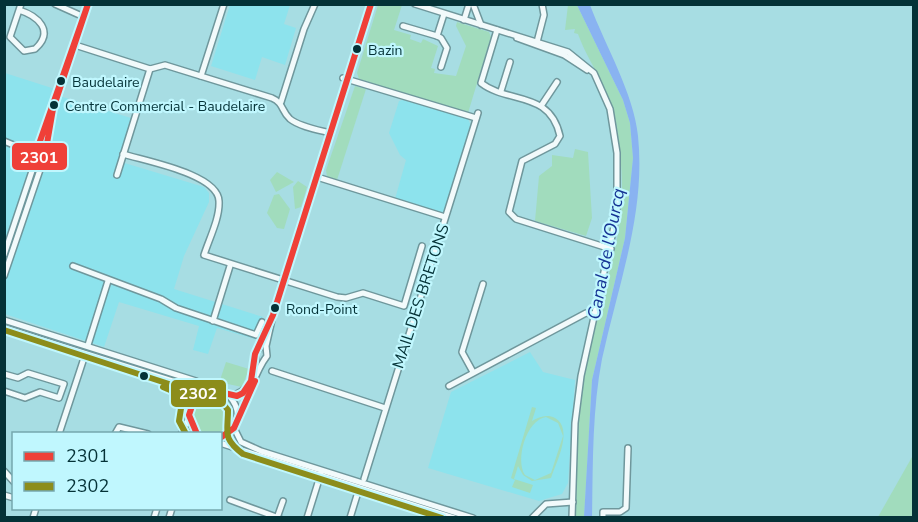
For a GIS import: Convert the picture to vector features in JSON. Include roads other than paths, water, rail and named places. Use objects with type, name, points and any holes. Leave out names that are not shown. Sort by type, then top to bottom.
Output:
[{"type":"street","points":[[55,4],[84,17]]},
{"type":"street","points":[[4,276],[53,110],[88,4]]},
{"type":"street","points":[[201,76],[224,4]]},
{"type":"street","points":[[315,4],[304,29],[281,102],[287,116],[294,121],[331,133]]},
{"type":"street","points":[[260,360],[255,354],[262,349],[371,4]]},
{"type":"street","points":[[414,4],[574,55],[599,81],[610,109],[617,153],[618,202],[611,249],[594,314],[576,409],[572,518]]},
{"type":"street","points":[[464,20],[471,4]]},
{"type":"street","points":[[471,4],[481,26]]},
{"type":"street","points":[[537,42],[544,15],[543,4]]},
{"type":"street","points":[[20,7],[38,19],[43,35],[35,49],[24,51],[12,42],[10,37],[20,7]]},
{"type":"street","points":[[436,36],[444,14]]},
{"type":"street","points":[[403,26],[441,38],[447,48],[441,67]]},
{"type":"street","points":[[497,30],[480,81],[483,85],[541,106],[550,114],[559,130],[560,138],[555,144],[522,161],[508,204],[510,215],[516,219],[611,249]]},
{"type":"street","points":[[514,35],[524,42],[570,58],[599,81]]},
{"type":"street","points":[[4,44],[12,42]]},
{"type":"street","points":[[75,45],[150,69],[165,65],[281,102]]},
{"type":"street","points":[[501,91],[510,62]]},
{"type":"street","points":[[117,175],[150,69]]},
{"type":"street","name":"MAIL DES BRETONS","points":[[346,78],[477,115],[364,479]]},
{"type":"street","points":[[541,106],[557,82]]},
{"type":"street","points":[[4,141],[40,153]]},
{"type":"street","points":[[5,254],[40,153]]},
{"type":"street","points":[[123,154],[208,182],[217,192],[219,202],[204,255],[337,297],[346,298],[363,293],[404,306],[422,246]]},
{"type":"street","points":[[317,177],[445,217]]},
{"type":"street","points":[[73,266],[161,299],[176,308],[256,334],[262,322]]},
{"type":"street","points":[[213,321],[230,266]]},
{"type":"street","points":[[88,345],[108,281]]},
{"type":"street","points":[[473,372],[462,352],[483,284]]},
{"type":"street","points":[[449,386],[586,313],[594,314]]},
{"type":"street","points":[[4,320],[196,381],[230,396],[242,393],[248,387],[260,360],[267,356],[262,349]]},
{"type":"street","points":[[4,328],[178,383],[192,400]]},
{"type":"street","points":[[61,432],[85,356]]},
{"type":"street","points":[[222,437],[234,428],[250,395],[260,360]]},
{"type":"street","points":[[272,371],[385,408]]},
{"type":"street","points":[[4,374],[18,378],[28,373],[64,384],[59,398],[40,392],[25,398],[4,391]]},
{"type":"street","points":[[182,432],[188,420],[192,400],[198,394],[212,389]]},
{"type":"street","points":[[230,396],[237,407],[237,419]]},
{"type":"street","points":[[188,420],[196,432]]},
{"type":"street","points":[[116,432],[119,427],[123,426],[142,432]]},
{"type":"street","points":[[234,428],[238,438],[247,446],[454,518]]},
{"type":"street","points":[[222,444],[473,518]]},
{"type":"street","points":[[603,518],[603,512],[620,512],[626,508],[628,448]]},
{"type":"street","points":[[307,518],[321,473]]},
{"type":"street","points":[[350,518],[358,492]]},
{"type":"street","points":[[230,500],[278,517],[283,501]]},
{"type":"street","points":[[535,516],[546,504],[573,502]]},
{"type":"place","name":"Bazin","points":[[357,49]]},
{"type":"place","name":"Baudelaire","points":[[61,81]]},
{"type":"place","name":"Centre Commercial - Baudelaire","points":[[54,105]]},
{"type":"place","name":"Rond-Point","points":[[275,308]]},
{"type":"water label","name":"Canal de l'Ourcq","points":[[606,254]]}]
